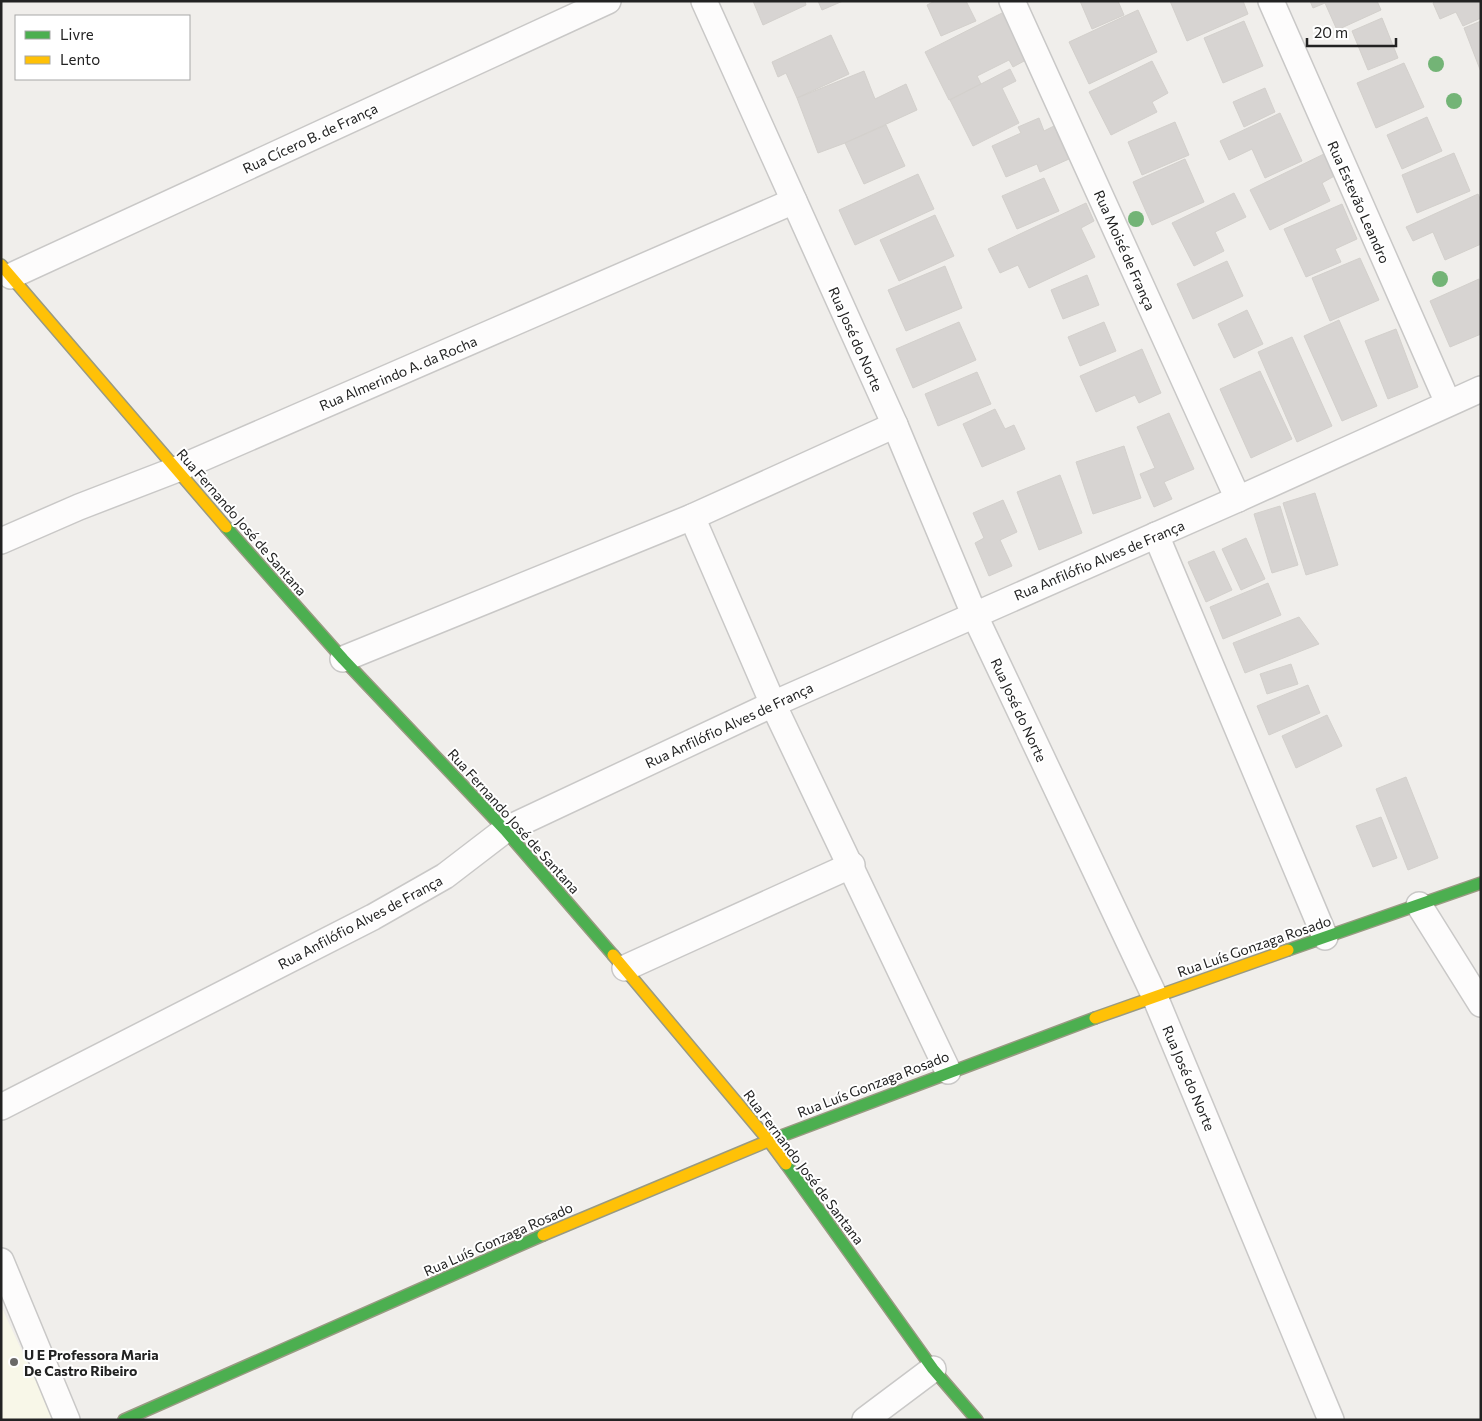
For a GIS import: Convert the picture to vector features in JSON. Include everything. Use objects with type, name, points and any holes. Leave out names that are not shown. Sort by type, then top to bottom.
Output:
[{"type":"street","name":"Rua Cícero B. de França","points":[[6,270],[608,1]]},
{"type":"street","name":"Rua José do Norte","points":[[704,1],[895,425],[974,614],[1155,996],[1331,1420]]},
{"type":"street","name":"Rua Moisé de França","points":[[1012,1],[1238,499]]},
{"type":"street","name":"Rua Estevão Leandro","points":[[1271,1],[1448,403]]},
{"type":"street","name":"Rua Almerindo A. da Rocha","points":[[1,542],[79,507],[175,470],[794,201]]},
{"type":"street","name":"Rua Fernando José de Santana","points":[[6,270],[175,470],[343,658],[505,830],[625,968],[769,1141],[933,1369],[977,1420]]},
{"type":"street","name":"Rua Anfilófio Alves de França","points":[[1,1107],[373,917],[444,876],[505,830],[773,704],[1238,499],[1481,389]]},
{"type":"street","points":[[343,658],[692,517],[895,425]]},
{"type":"street","points":[[692,517],[773,704],[852,865],[948,1071]]},
{"type":"street","points":[[1156,535],[1325,938]]},
{"type":"street","points":[[625,968],[852,865]]},
{"type":"street","name":"Rua Luís Gonzaga Rosado","points":[[124,1420],[645,1192],[769,1141],[948,1071],[1155,996],[1481,883]]},
{"type":"street","points":[[1419,904],[1481,1004]]},
{"type":"street","points":[[1,1261],[67,1420]]},
{"type":"street","points":[[865,1420],[933,1369]]},
{"type":"shaded area","name":"U E Professora Maria De Castro Ribeiro","points":[[1,1306],[53,1418],[1,1420]]},
{"type":"building","points":[[753,1],[805,1],[806,5],[763,25]]},
{"type":"building","points":[[818,1],[843,1],[822,10]]},
{"type":"building","points":[[935,1],[966,1],[976,21],[941,36],[927,5]]},
{"type":"building","points":[[1080,1],[1118,1],[1124,15],[1092,29]]},
{"type":"building","points":[[1170,1],[1243,1],[1248,14],[1187,41]]},
{"type":"building","points":[[1310,1],[1377,1],[1381,10],[1337,30],[1325,3],[1313,8]]},
{"type":"building","points":[[1435,1],[1481,1],[1481,18],[1463,26],[1456,12],[1440,19],[1433,3]]},
{"type":"building","points":[[1138,10],[1157,52],[1089,84],[1069,42]]},
{"type":"building","points":[[1002,13],[1026,60],[1013,67],[1009,60],[977,76],[981,84],[949,100],[925,52]]},
{"type":"building","points":[[1382,18],[1398,58],[1368,70],[1352,31]]},
{"type":"building","points":[[1244,21],[1263,66],[1223,83],[1204,38]]},
{"type":"building","points":[[1481,21],[1481,72],[1464,28]]},
{"type":"building","points":[[831,35],[849,74],[797,98],[786,73],[778,77],[772,62]]},
{"type":"building","points":[[1152,61],[1168,93],[1152,102],[1157,112],[1111,135],[1089,92]]},
{"type":"building","points":[[1404,63],[1424,107],[1376,128],[1357,83]]},
{"type":"building","points":[[1010,69],[1016,81],[1002,88],[1019,123],[973,146],[950,100]]},
{"type":"building","points":[[864,71],[875,99],[906,84],[917,110],[845,143],[818,153],[797,98]]},
{"type":"building","points":[[1265,88],[1275,112],[1244,127],[1233,102]]},
{"type":"building","points":[[1280,113],[1302,161],[1265,178],[1252,149],[1229,160],[1220,141]]},
{"type":"building","points":[[1427,117],[1442,151],[1402,169],[1387,135]]},
{"type":"building","points":[[1039,118],[1044,131],[1054,126],[1069,159],[1040,172],[1037,164],[1006,177],[992,146],[1021,133],[1018,127]]},
{"type":"building","points":[[1175,122],[1189,155],[1142,175],[1128,142]]},
{"type":"building","points":[[886,125],[905,166],[864,184],[845,143]]},
{"type":"building","points":[[1328,152],[1338,174],[1322,183],[1330,201],[1270,230],[1250,190]]},
{"type":"building","points":[[1454,153],[1470,191],[1417,213],[1402,175]]},
{"type":"building","points":[[1185,159],[1204,202],[1152,225],[1133,182]]},
{"type":"building","points":[[918,174],[934,209],[855,245],[839,210]]},
{"type":"building","points":[[1044,178],[1059,211],[1017,229],[1002,196]]},
{"type":"building","points":[[1234,193],[1246,217],[1215,232],[1224,251],[1194,266],[1172,223]]},
{"type":"building","points":[[1478,194],[1481,201],[1481,244],[1445,260],[1433,232],[1413,241],[1406,227]]},
{"type":"building","points":[[1086,203],[1094,221],[1081,228],[1095,257],[1029,288],[1018,265],[1000,273],[988,249]]},
{"type":"building","points":[[1342,204],[1357,239],[1335,249],[1341,262],[1306,277],[1284,229]]},
{"type":"building","points":[[935,215],[954,256],[899,281],[880,240]]},
{"type":"building","points":[[1360,258],[1379,300],[1330,321],[1312,278]]},
{"type":"building","points":[[1227,261],[1243,296],[1193,319],[1177,284]]},
{"type":"building","points":[[945,266],[962,308],[906,331],[888,290]]},
{"type":"building","points":[[1087,275],[1099,305],[1063,319],[1051,290]]},
{"type":"building","points":[[1479,279],[1481,334],[1450,347],[1430,301]]},
{"type":"building","points":[[1247,310],[1263,344],[1234,358],[1218,324]]},
{"type":"building","points":[[1339,320],[1377,406],[1342,421],[1304,336]]},
{"type":"building","points":[[959,322],[976,360],[913,388],[896,349]]},
{"type":"building","points":[[1104,322],[1116,351],[1080,366],[1068,337]]},
{"type":"building","points":[[1396,329],[1418,387],[1388,399],[1365,341]]},
{"type":"building","points":[[1292,337],[1332,426],[1297,442],[1258,352]]},
{"type":"building","points":[[1142,349],[1161,393],[1139,403],[1135,395],[1096,412],[1080,376]]},
{"type":"building","points":[[1260,371],[1292,439],[1251,458],[1220,389]]},
{"type":"building","points":[[977,372],[991,404],[938,426],[925,394]]},
{"type":"building","points":[[995,409],[1005,429],[1014,425],[1025,449],[982,467],[963,424]]},
{"type":"building","points":[[1169,413],[1194,469],[1164,482],[1172,499],[1154,507],[1140,474],[1155,468],[1137,427]]},
{"type":"building","points":[[1124,446],[1141,498],[1093,514],[1076,462]]},
{"type":"building","points":[[1060,475],[1082,533],[1039,550],[1017,492]]},
{"type":"building","points":[[1315,493],[1338,565],[1306,575],[1283,503]]},
{"type":"building","points":[[1003,500],[1017,532],[1000,540],[1012,566],[989,576],[975,543],[984,538],[973,513]]},
{"type":"building","points":[[1280,506],[1298,565],[1272,573],[1254,514]]},
{"type":"building","points":[[1246,538],[1265,579],[1241,590],[1222,549]]},
{"type":"building","points":[[1214,551],[1232,590],[1206,602],[1188,562]]},
{"type":"building","points":[[1268,583],[1281,615],[1223,639],[1210,607]]},
{"type":"building","points":[[1299,617],[1319,644],[1245,673],[1233,643]]},
{"type":"building","points":[[1291,664],[1298,684],[1267,694],[1260,674]]},
{"type":"building","points":[[1308,685],[1320,713],[1269,735],[1257,706]]},
{"type":"building","points":[[1327,715],[1342,746],[1296,768],[1282,736]]},
{"type":"building","points":[[1406,777],[1438,858],[1408,870],[1376,789]]},
{"type":"building","points":[[1381,817],[1397,858],[1373,867],[1356,826]]},
{"type":"traffic: fast","points":[[226,527],[343,659],[505,830],[613,955]]},
{"type":"traffic: fast","points":[[1288,950],[1481,883]]},
{"type":"traffic: fast","points":[[768,1141],[1095,1018]]},
{"type":"traffic: fast","points":[[786,1164],[933,1369],[977,1420]]},
{"type":"traffic: fast","points":[[124,1420],[543,1235]]},
{"type":"traffic: slow","points":[[1,265],[226,527]]},
{"type":"traffic: slow","points":[[1095,1018],[1288,950]]},
{"type":"traffic: slow","points":[[613,955],[769,1141],[786,1164]]},
{"type":"traffic: slow","points":[[543,1235],[768,1141]]},
{"type":"place","name":"U E Professora Maria De Castro Ribeiro","points":[[14,1362]]}]
